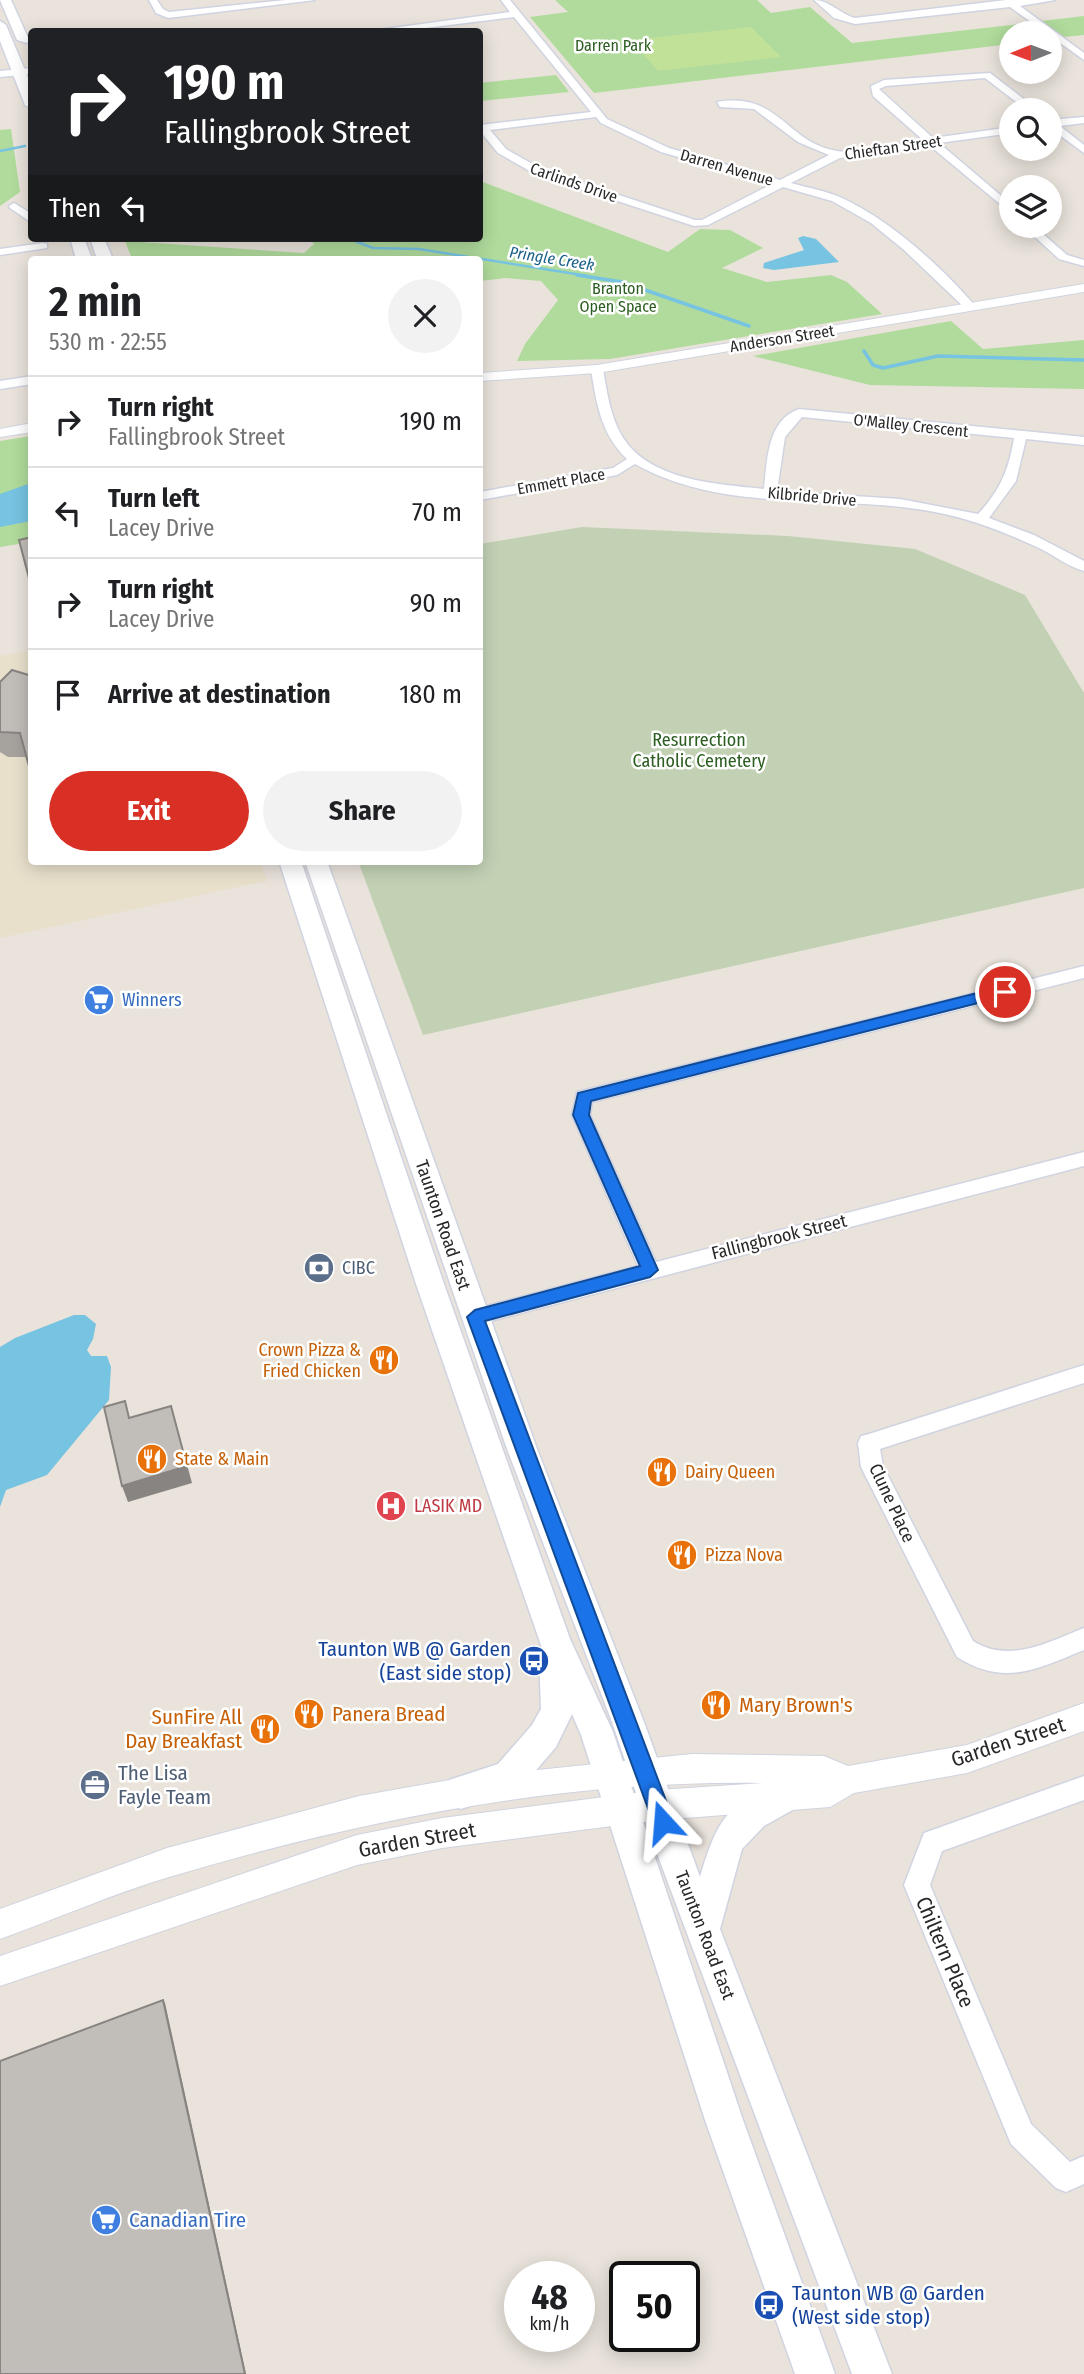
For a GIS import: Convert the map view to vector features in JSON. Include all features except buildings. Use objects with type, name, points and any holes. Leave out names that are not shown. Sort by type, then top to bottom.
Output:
[{"type":"main road","points":[[5,0],[27,51]]},
{"type":"main road","points":[[0,25],[26,71]]},
{"type":"main road","points":[[81,248],[101,247]]},
{"type":"main road","name":"Taunton Road East","points":[[291,865],[377,1128],[555,1642],[597,1731],[724,2120],[815,2374]]},
{"type":"main road","name":"Taunton Road East","points":[[317,865],[475,1317],[872,2374]]},
{"type":"main road","points":[[461,1792],[508,1777],[544,1735],[557,1711],[555,1642]]},
{"type":"main road","points":[[703,1929],[727,1840],[752,1814],[786,1796]]},
{"type":"street","points":[[153,0],[159,11],[168,15],[256,3],[311,0]]},
{"type":"street","name":"Darren Avenue","points":[[505,0],[597,114],[624,132],[665,150],[836,199],[879,221],[970,307]]},
{"type":"street","points":[[818,0],[837,16],[855,21],[1009,2],[1051,0]]},
{"type":"street","points":[[1009,2],[1084,57]]},
{"type":"street","points":[[420,28],[514,13]]},
{"type":"street","points":[[0,74],[26,71]]},
{"type":"street","points":[[999,200],[876,93],[874,88],[896,82],[987,75],[1017,98]]},
{"type":"street","points":[[720,104],[741,103],[768,110],[800,140],[838,155]]},
{"type":"street","name":"Carlinds Drive","points":[[483,127],[597,114]]},
{"type":"street","points":[[1062,123],[1084,120]]},
{"type":"street","name":"Carlinds Drive","points":[[483,129],[502,151],[539,172],[694,223],[720,218],[781,183]]},
{"type":"street","name":"Chieftan Street","points":[[781,183],[838,155],[999,132]]},
{"type":"street","points":[[1062,133],[1084,150]]},
{"type":"street","points":[[14,206],[28,217]]},
{"type":"street","points":[[1042,238],[1063,257],[1084,263]]},
{"type":"street","points":[[0,252],[42,242]]},
{"type":"street","name":"Anderson Street","points":[[483,377],[597,369],[1084,288]]},
{"type":"street","name":"Kilbride Drive","points":[[597,369],[605,413],[614,436],[635,459],[666,477],[711,486],[929,507],[982,518],[1049,546],[1084,567]]},
{"type":"street","points":[[0,385],[28,381]]},
{"type":"street","name":"O'Malley Crescent","points":[[770,492],[779,431],[788,419],[799,413],[1020,437],[1084,441]]},
{"type":"street","points":[[0,433],[28,429]]},
{"type":"street","points":[[982,518],[1008,490],[1017,466],[1020,437]]},
{"type":"street","name":"Emmett Place","points":[[483,492],[617,471],[635,459]]},
{"type":"street","points":[[650,1270],[581,1115],[584,1097],[1084,972]]},
{"type":"street","name":"Fallingbrook Street","points":[[475,1317],[1084,1159]]},
{"type":"street","name":"Clune Place","points":[[1084,1374],[869,1443],[872,1466],[965,1649],[985,1661],[1016,1664],[1084,1640]]},
{"type":"street","name":"Garden Street","points":[[0,1970],[356,1850],[442,1833],[658,1805],[830,1793],[848,1780],[967,1759],[1084,1717]]},
{"type":"street","name":"Garden Street","points":[[0,1924],[167,1863],[359,1811],[461,1792],[646,1770],[692,1768],[824,1770],[848,1780]]},
{"type":"street","name":"Chiltern Place","points":[[1084,1788],[933,1843],[917,1885],[1021,2134],[1066,2178],[1084,2170]]},
{"type":"shaded area","points":[[28,651],[28,865],[261,865],[267,881],[0,938],[0,656]]},
{"type":"green space","name":"Darren Park","points":[[555,0],[757,0],[771,13],[810,7],[852,43],[999,26],[999,45],[594,93],[530,17],[568,12]]},
{"type":"green space","points":[[1084,16],[1084,35],[1064,37],[1062,21],[1041,21]]},
{"type":"green space","points":[[751,27],[781,57],[658,71],[631,40]]},
{"type":"green space","points":[[556,75],[569,92],[483,101],[483,83]]},
{"type":"green space","points":[[11,129],[20,192],[0,206],[0,130]]},
{"type":"green space","name":"Branton Open Space","points":[[483,182],[668,252],[700,229],[730,230],[763,248],[722,268],[767,282],[831,275],[847,282],[882,314],[610,359],[517,361],[525,344],[558,300],[541,281],[506,278],[483,281],[483,256],[131,256],[125,242],[304,253],[314,244],[312,242],[483,242]]},
{"type":"green space","points":[[951,321],[983,349],[1084,340],[1084,389],[870,385],[753,356]]},
{"type":"green space","points":[[28,436],[28,542],[0,547],[0,441]]},
{"type":"green space","name":"Resurrection Catholic Cemetery","points":[[582,527],[788,536],[915,549],[1025,595],[1084,693],[1084,888],[423,1035],[359,865],[483,865],[483,544]]},
{"type":"water","points":[[803,236],[816,239],[839,262],[774,270],[763,268],[764,263],[804,250],[798,238]]},
{"type":"water","points":[[28,484],[28,522],[0,527],[0,494]]},
{"type":"water","points":[[74,1315],[85,1315],[96,1324],[87,1350],[91,1356],[107,1356],[111,1367],[109,1400],[47,1475],[6,1490],[0,1507],[0,1347],[15,1338]]},
{"type":"waterway","name":"Pringle Creek","points":[[0,151],[25,146]]},
{"type":"waterway","name":"Pringle Creek","points":[[357,242],[373,248],[419,249],[463,256]]},
{"type":"waterway","name":"Pringle Creek","points":[[483,259],[588,276]]},
{"type":"waterway","name":"Pringle Creek","points":[[577,275],[622,282],[749,326]]},
{"type":"waterway","name":"Pringle Creek","points":[[864,351],[873,365],[883,368],[938,356],[1084,360]]},
{"type":"place","name":"Winners","points":[[99,1000]]},
{"type":"place","name":"CIBC","points":[[319,1268]]},
{"type":"place","name":"Crown Pizza & Fried Chicken","points":[[384,1360]]},
{"type":"place","name":"State & Main","points":[[152,1459]]},
{"type":"place","name":"Dairy Queen","points":[[662,1472]]},
{"type":"place","name":"LASIK MD","points":[[391,1506]]},
{"type":"place","name":"Pizza Nova","points":[[682,1555]]},
{"type":"place","name":"Taunton WB @ Garden (East side stop)","points":[[534,1661]]},
{"type":"place","name":"Mary Brown's","points":[[716,1705]]},
{"type":"place","name":"Panera Bread","points":[[309,1714]]},
{"type":"place","name":"SunFire All Day Breakfast","points":[[265,1729]]},
{"type":"place","name":"The Lisa Fayle Team","points":[[95,1785]]},
{"type":"place","name":"Canadian Tire","points":[[106,2220]]},
{"type":"place","name":"Taunton WB @ Garden (West side stop)","points":[[769,2305]]},
{"type":"route","points":[[663,1822],[475,1317],[650,1270],[581,1115],[584,1097],[1005,992]]}]
